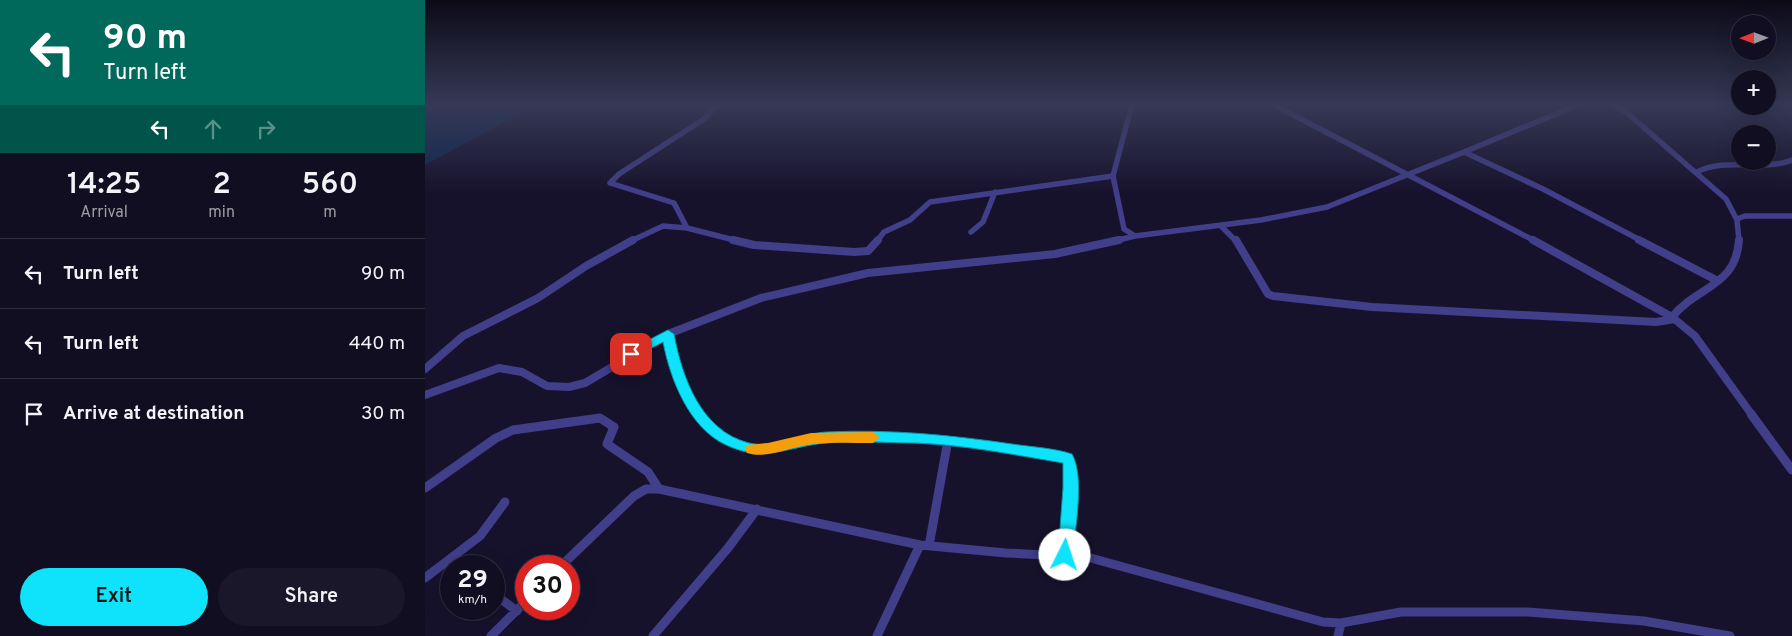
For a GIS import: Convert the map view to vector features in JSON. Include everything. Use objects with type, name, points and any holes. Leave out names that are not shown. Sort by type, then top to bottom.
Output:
[{"type":"street","points":[[682,134],[619,174],[610,183],[674,203],[687,228]]},
{"type":"street","points":[[1124,134],[1113,176],[1124,229],[1135,236]]},
{"type":"street","points":[[1329,134],[1507,225],[1674,318],[1695,336],[1792,470]]},
{"type":"street","points":[[425,395],[499,368],[508,368],[520,372],[550,388],[561,390],[571,388],[585,383],[668,334],[761,298],[833,280],[868,273],[1028,258],[1080,250],[1135,236],[1302,214],[1327,207],[1508,134]]},
{"type":"street","points":[[1221,226],[1234,238],[1268,294],[1273,296],[1372,307],[1648,321],[1674,318],[1685,303],[1729,273],[1738,257],[1737,219],[1729,203],[1697,172],[1652,134]]},
{"type":"street","points":[[1464,152],[1543,189],[1718,281]]},
{"type":"street","points":[[1697,172],[1701,169],[1776,165],[1792,160]]},
{"type":"street","points":[[425,369],[449,346],[463,336],[555,288],[586,266],[658,226],[687,228],[754,245],[861,252],[868,251],[884,232],[910,220],[930,202],[1113,176]]},
{"type":"street","points":[[971,232],[983,222],[995,192]]},
{"type":"street","points":[[1737,219],[1745,216],[1792,216]]},
{"type":"street","points":[[668,334],[673,363],[696,412],[710,429],[739,446],[749,449],[768,448],[826,437],[948,440],[1067,458],[1071,464],[1071,488],[1065,555]]},
{"type":"street","points":[[425,488],[506,432],[569,421],[600,418],[613,424],[614,427],[607,444],[623,453],[648,472],[659,489]]},
{"type":"street","points":[[877,636],[924,546],[948,440]]},
{"type":"street","points":[[572,555],[634,496],[645,489],[659,489],[924,546],[1006,554],[1087,557],[1323,622],[1341,624],[1401,612],[1528,612],[1644,621],[1730,636]]},
{"type":"street","points":[[462,555],[488,529],[505,502]]},
{"type":"street","points":[[653,636],[728,548],[757,509]]},
{"type":"street","points":[[425,578],[440,570]]},
{"type":"street","points":[[491,636],[515,613]]},
{"type":"street","points":[[1338,636],[1341,624]]},
{"type":"water","points":[[425,134],[483,134],[425,165]]},
{"type":"slow traffic","points":[[752,449],[794,444],[811,438],[873,437]]},
{"type":"route","points":[[631,354],[668,334],[673,363],[683,388],[696,412],[710,429],[729,441],[749,449],[794,444],[811,438],[826,437],[917,438],[948,440],[1058,455],[1067,458],[1071,464],[1071,488],[1065,555]]}]
